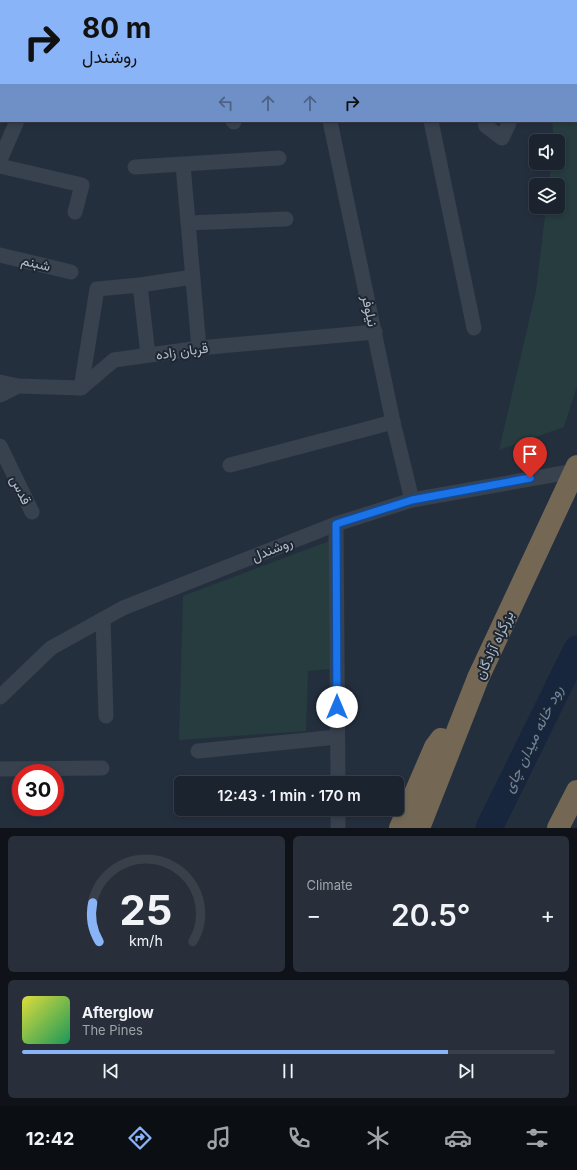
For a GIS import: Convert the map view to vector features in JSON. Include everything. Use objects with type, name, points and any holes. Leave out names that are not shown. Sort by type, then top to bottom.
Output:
[{"type":"highway","name":"بزرگراه آزادگان","points":[[419,828],[478,678],[576,468]]},
{"type":"highway","points":[[400,828],[435,747],[478,678]]},
{"type":"highway","points":[[558,828],[577,791]]},
{"type":"street","points":[[0,160],[17,122]]},
{"type":"street","name":"نیلوفر","points":[[330,122],[393,422],[412,500]]},
{"type":"street","points":[[431,122],[474,328]]},
{"type":"street","points":[[485,122],[486,126],[502,138],[509,122]]},
{"type":"street","points":[[136,167],[278,158]]},
{"type":"street","points":[[183,165],[199,348]]},
{"type":"street","points":[[0,166],[82,184],[75,212]]},
{"type":"street","points":[[188,223],[286,219]]},
{"type":"street","name":"شبنم","points":[[0,255],[71,272]]},
{"type":"street","points":[[0,382],[18,386],[81,388],[97,289],[140,285],[193,277]]},
{"type":"street","points":[[140,285],[148,355]]},
{"type":"street","name":"قربان زاده","points":[[81,388],[114,360],[199,348],[375,332]]},
{"type":"street","points":[[0,395],[18,386]]},
{"type":"street","points":[[230,465],[393,422]]},
{"type":"street","name":"قدس","points":[[0,446],[32,512]]},
{"type":"street","name":"روشندل","points":[[0,697],[51,648],[123,608],[336,524],[412,500],[576,468]]},
{"type":"street","points":[[336,524],[338,776]]},
{"type":"street","points":[[103,619],[106,716]]},
{"type":"street","points":[[198,750],[337,737]]},
{"type":"street","points":[[0,769],[102,768]]},
{"type":"street","points":[[338,816],[338,828]]},
{"type":"green space","points":[[552,122],[577,122],[577,386],[564,427],[499,450],[536,291],[545,214],[565,214],[565,178],[550,178],[550,170],[565,170],[565,134],[553,134]]},
{"type":"green space","points":[[332,540],[330,669],[308,671],[306,731],[179,740],[183,596]]},
{"type":"waterway","name":"رود خانه میدان چای","points":[[489,828],[577,649]]},
{"type":"route","points":[[337,707],[336,524],[412,500],[530,478]]}]
